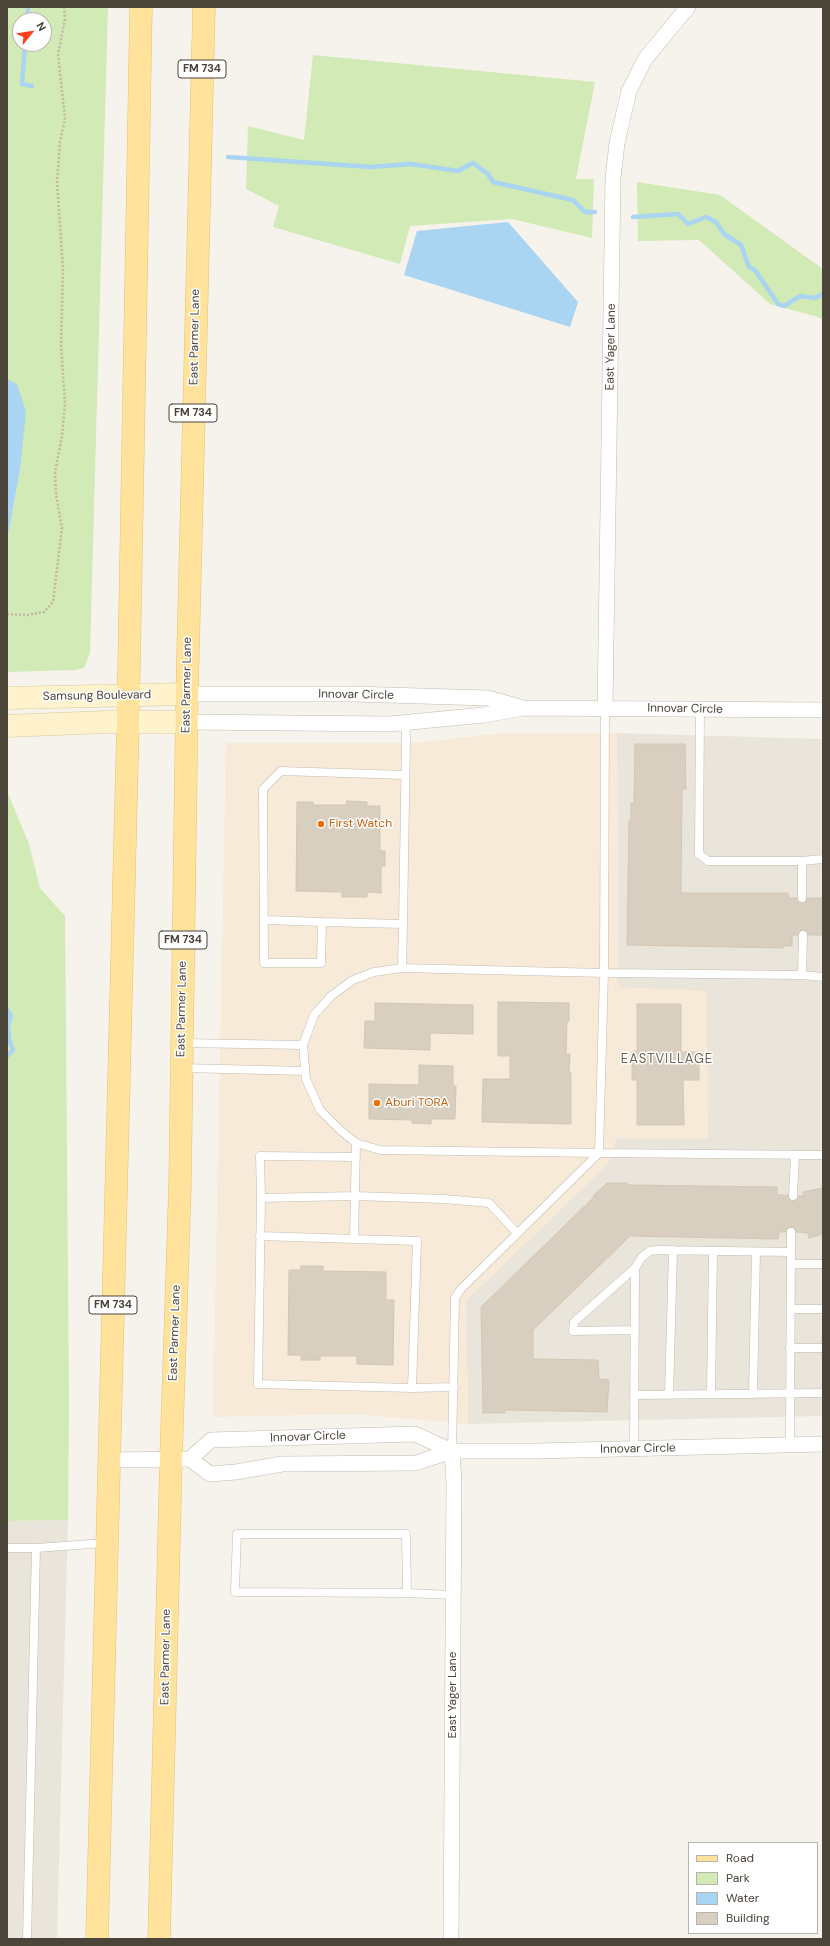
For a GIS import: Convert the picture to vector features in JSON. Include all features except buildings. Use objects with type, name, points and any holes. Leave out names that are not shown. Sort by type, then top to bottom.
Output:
[{"type":"main road","name":"FM 734","points":[[97,1939],[128,723],[141,7]]},
{"type":"main road","name":"East Parmer Lane","points":[[159,1939],[180,1459],[180,1185],[186,722],[204,7]]},
{"type":"street","name":"East Yager Lane","points":[[605,708],[613,178],[617,143],[629,91],[645,59],[688,7]]},
{"type":"street","name":"Samsung Boulevard","points":[[7,698],[187,694]]},
{"type":"street","name":"Innovar Circle","points":[[187,694],[352,694],[488,698],[523,708]]},
{"type":"street","name":"Innovar Circle","points":[[186,722],[405,723],[484,715],[523,708],[823,710]]},
{"type":"street","points":[[7,726],[105,722],[186,722]]},
{"type":"street","name":"Innovar Circle","points":[[180,1459],[211,1440],[415,1434],[452,1451]]},
{"type":"street","name":"Innovar Circle","points":[[180,1459],[210,1474],[236,1472],[282,1464],[416,1463],[452,1451],[634,1449],[823,1444]]},
{"type":"street","name":"East Yager Lane","points":[[451,1939],[454,1483],[452,1451]]},
{"type":"street","points":[[109,1460],[180,1459]]},
{"type":"lane","points":[[452,1451],[456,1298],[461,1289],[599,1153],[604,973],[605,708]]},
{"type":"lane","points":[[700,709],[700,854],[708,861],[802,861],[823,859]]},
{"type":"lane","points":[[402,968],[405,723]]},
{"type":"lane","points":[[322,922],[321,963],[264,963],[265,920],[263,789],[282,771],[405,775]]},
{"type":"lane","points":[[802,861],[802,898]]},
{"type":"lane","points":[[265,920],[403,924]]},
{"type":"lane","points":[[802,975],[803,935]]},
{"type":"lane","points":[[823,977],[802,975],[604,973],[402,968],[374,972],[353,980],[332,996],[314,1016],[303,1045],[306,1079],[312,1096],[320,1110],[338,1129],[356,1143],[380,1150],[823,1155]]},
{"type":"lane","points":[[182,1043],[303,1045]]},
{"type":"lane","points":[[182,1068],[305,1072]]},
{"type":"lane","points":[[354,1239],[356,1143]]},
{"type":"lane","points":[[793,1196],[795,1154]]},
{"type":"lane","points":[[356,1157],[260,1156],[261,1198],[258,1384],[412,1388],[454,1387]]},
{"type":"lane","points":[[261,1198],[355,1196],[444,1199],[489,1203],[517,1234]]},
{"type":"lane","points":[[790,1445],[791,1232]]},
{"type":"lane","points":[[260,1236],[417,1241],[412,1388]]},
{"type":"lane","points":[[635,1330],[573,1331],[574,1322],[635,1268],[642,1257],[650,1252],[673,1250],[713,1250],[791,1252]]},
{"type":"lane","points":[[669,1395],[673,1250]]},
{"type":"lane","points":[[711,1394],[713,1250]]},
{"type":"lane","points":[[753,1394],[756,1252]]},
{"type":"lane","points":[[791,1264],[823,1264]]},
{"type":"lane","points":[[634,1449],[635,1268]]},
{"type":"lane","points":[[791,1309],[823,1309]]},
{"type":"lane","points":[[790,1348],[823,1348]]},
{"type":"lane","points":[[634,1395],[823,1393]]},
{"type":"lane","points":[[407,1593],[406,1534],[237,1534],[235,1592],[407,1593],[453,1595]]},
{"type":"lane","points":[[7,1548],[36,1548],[107,1543]]},
{"type":"lane","points":[[27,1939],[36,1548]]},
{"type":"path","points":[[7,614],[27,615],[44,612],[53,602],[62,528],[56,494],[55,472],[62,436],[65,404],[60,345],[63,269],[57,182],[60,142],[64,119],[58,54],[65,19],[64,7]]},
{"type":"shaded area","points":[[503,733],[617,733],[618,987],[707,991],[708,1138],[616,1138],[608,1164],[466,1300],[468,1424],[354,1414],[213,1417],[226,743],[414,743]]},
{"type":"shaded area","points":[[617,733],[823,739],[823,1416],[468,1424],[466,1300],[608,1164],[616,1138],[708,1138],[618,987]]},
{"type":"shaded area","points":[[68,1520],[57,1939],[7,1939],[7,1521]]},
{"type":"green space","points":[[7,7],[108,7],[90,653],[84,668],[75,670],[7,672],[7,541],[20,470],[17,385],[7,379]]},
{"type":"green space","points":[[313,55],[595,82],[576,179],[594,179],[592,238],[512,219],[410,226],[400,264],[273,227],[279,206],[246,189],[248,126],[304,140]]},
{"type":"green space","points":[[637,182],[720,195],[823,269],[823,320],[818,317],[770,304],[699,240],[638,241]]},
{"type":"green space","points":[[7,791],[29,844],[40,888],[65,916],[69,1404],[68,1520],[7,1521]]},
{"type":"water","points":[[508,222],[578,302],[570,327],[404,275],[417,231]]},
{"type":"water","points":[[7,379],[17,384],[26,412],[20,470],[7,541]]},
{"type":"waterway","points":[[28,7],[28,12]]},
{"type":"waterway","points":[[24,52],[22,84],[32,86]]},
{"type":"waterway","points":[[228,157],[371,167],[411,164],[458,171],[473,163],[488,174],[493,182],[573,200],[585,212],[595,212]]},
{"type":"waterway","points":[[633,217],[678,214],[688,224],[706,217],[716,222],[724,234],[741,245],[749,267],[755,270],[778,304],[784,306],[800,296],[815,298],[823,294]]},
{"type":"waterway","points":[[7,1009],[11,1016],[8,1025],[9,1039],[13,1050],[7,1056]]},
{"type":"place","name":"First Watch","points":[[321,824]]},
{"type":"place","name":"Aburi TORA","points":[[377,1103]]},
{"type":"district","name":"EASTVILLAGE","points":[[667,1060]]}]
